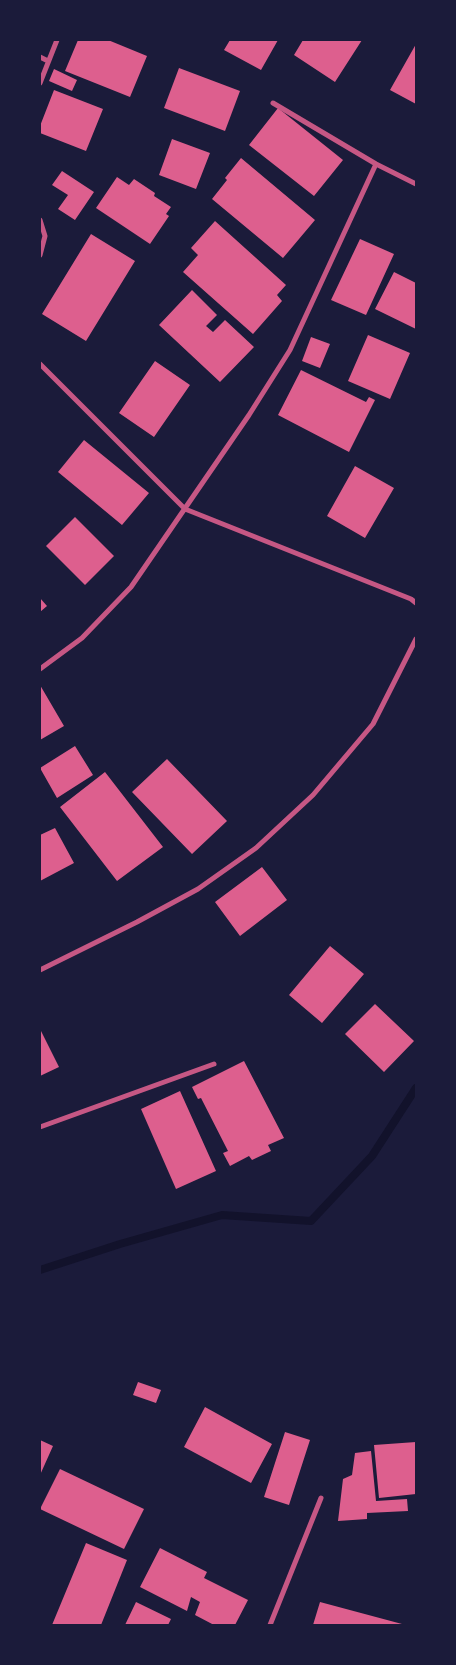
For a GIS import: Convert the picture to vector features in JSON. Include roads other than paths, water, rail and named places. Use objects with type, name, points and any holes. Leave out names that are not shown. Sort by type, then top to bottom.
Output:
[{"type":"street","points":[[40,83],[57,40]]},
{"type":"street","points":[[40,57],[48,61]]},
{"type":"street","points":[[273,103],[376,164],[416,184]]},
{"type":"street","points":[[40,669],[82,638],[131,587],[249,415],[290,350],[376,164]]},
{"type":"street","points":[[40,220],[45,236],[40,255]]},
{"type":"street","points":[[40,364],[185,508],[411,599],[416,604]]},
{"type":"street","points":[[40,970],[137,922],[198,889],[256,848],[313,795],[373,724],[416,639]]},
{"type":"street","points":[[40,1127],[214,1064]]},
{"type":"street","points":[[270,1625],[321,1498]]},
{"type":"waterway","points":[[40,1270],[120,1244],[222,1215],[311,1221],[372,1156],[416,1088]]}]
